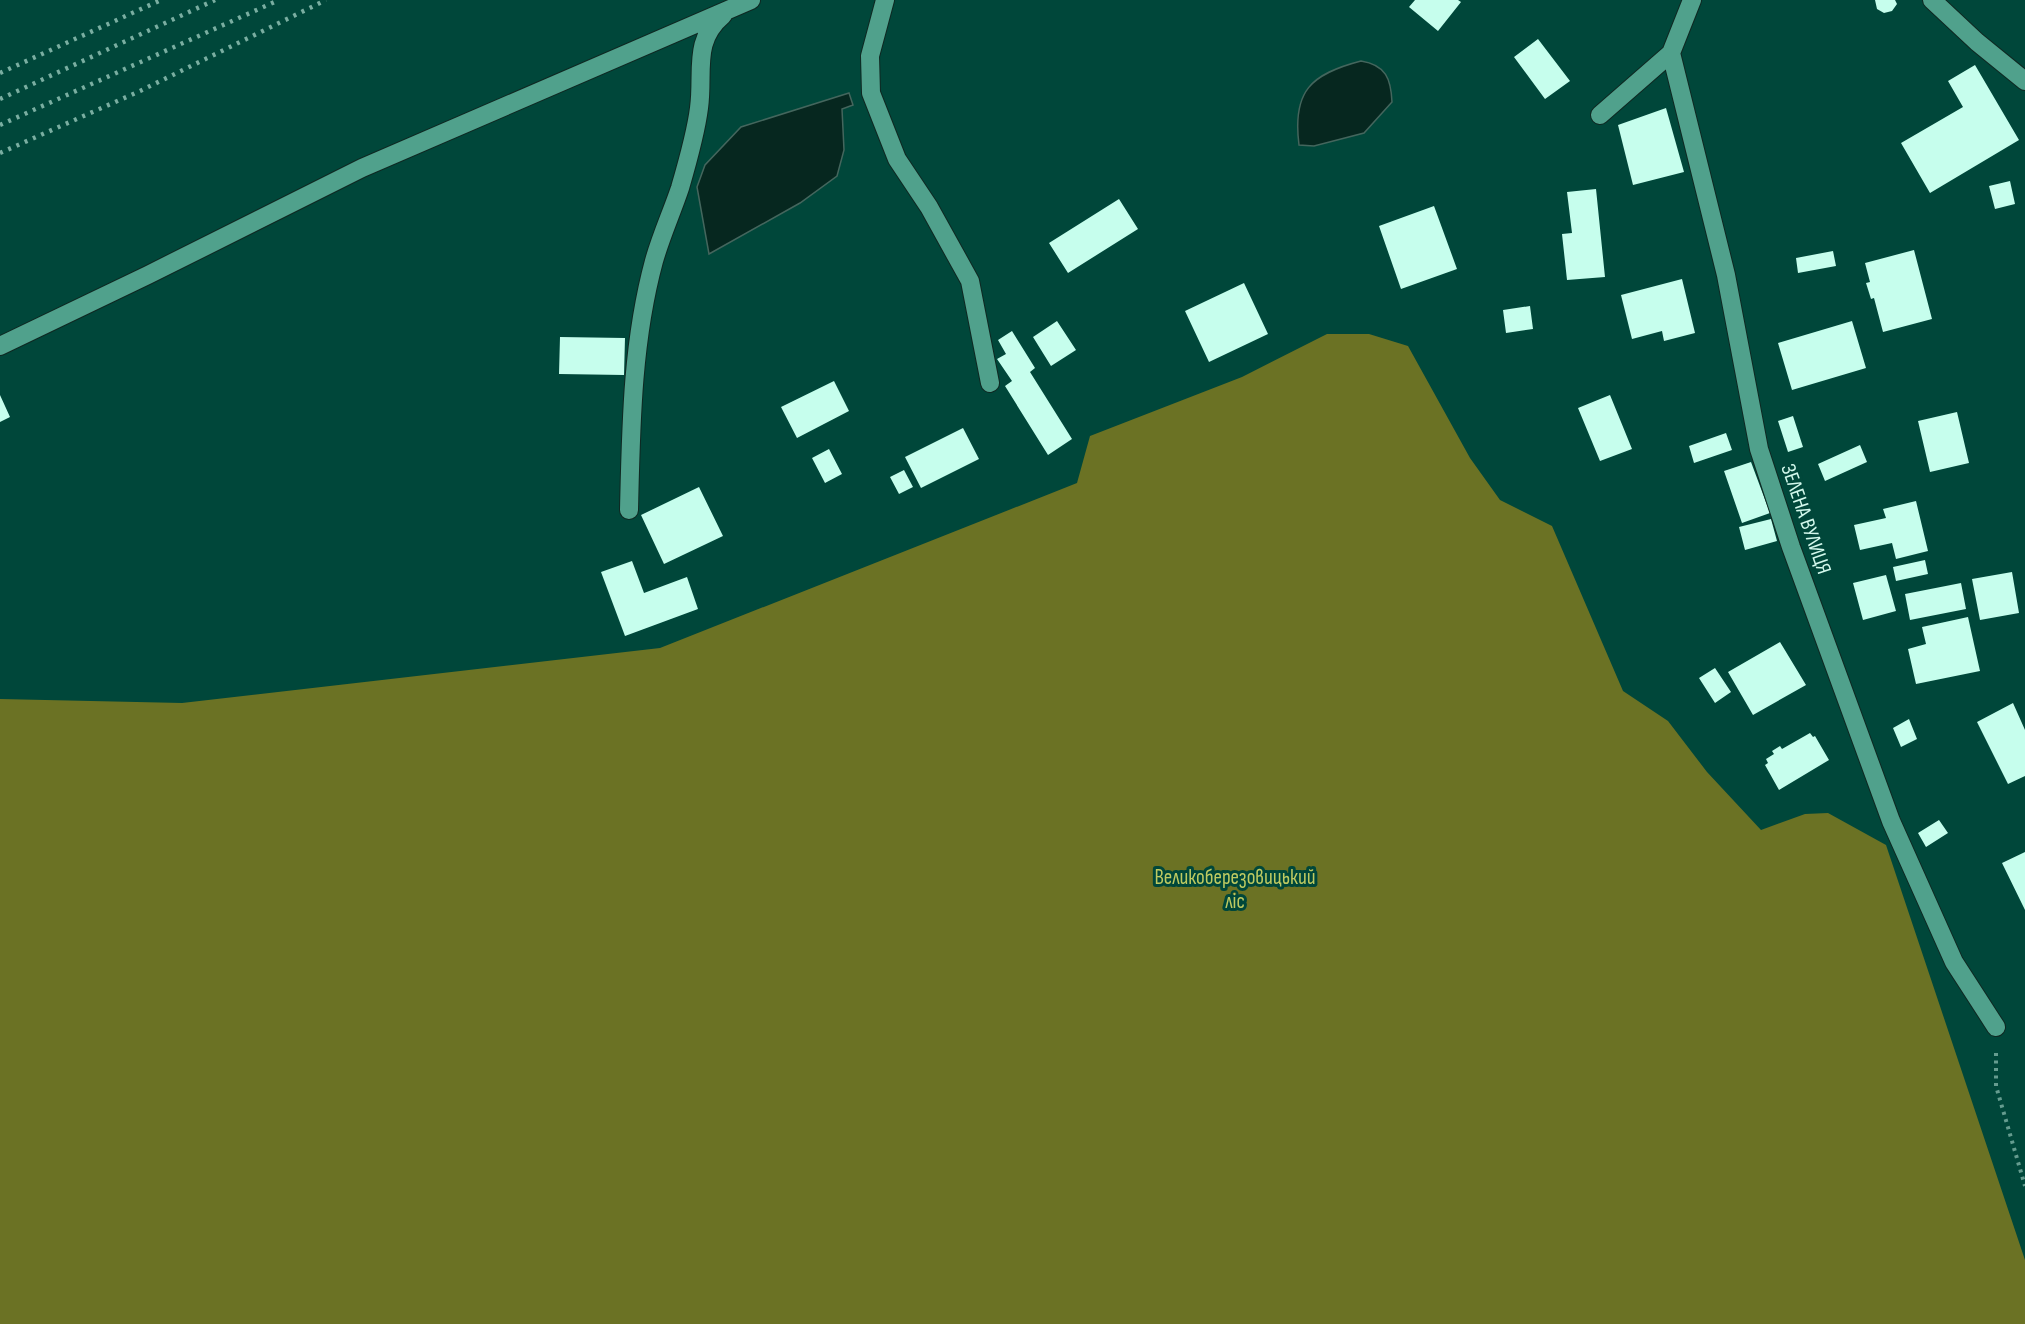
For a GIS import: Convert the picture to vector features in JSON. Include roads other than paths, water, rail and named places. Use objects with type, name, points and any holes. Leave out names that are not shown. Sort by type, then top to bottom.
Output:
[{"type":"street","points":[[0,346],[362,168],[751,0]]},
{"type":"street","points":[[885,0],[870,56],[871,93],[897,159],[929,207],[970,281],[990,383]]},
{"type":"street","points":[[1600,116],[1671,53],[1692,0]]},
{"type":"street","points":[[1932,0],[1977,42],[2025,81]]},
{"type":"street","points":[[629,510],[631,404],[640,322],[654,260],[680,187],[699,108],[702,45],[711,24],[727,12]]},
{"type":"street","name":"ЗЕЛЕНА ВУЛИЦЯ","points":[[1671,53],[1726,275],[1759,449],[1791,547],[1891,821],[1954,962],[1996,1027]]},
{"type":"water","points":[[1361,61],[1376,66],[1386,74],[1392,102],[1364,133],[1314,146],[1299,145],[1299,111],[1302,98],[1309,88],[1329,72]]},
{"type":"water","points":[[849,93],[853,105],[842,109],[844,150],[837,176],[800,203],[709,254],[697,187],[705,165],[741,127]]},
{"type":"railway","points":[[0,73],[161,0]]},
{"type":"railway","points":[[0,99],[215,0]]},
{"type":"railway","points":[[0,125],[279,0]]},
{"type":"railway","points":[[0,153],[140,91],[326,0]]},
{"type":"park label","name":"Великоберезовицький ліс","points":[[1235,889]]}]
